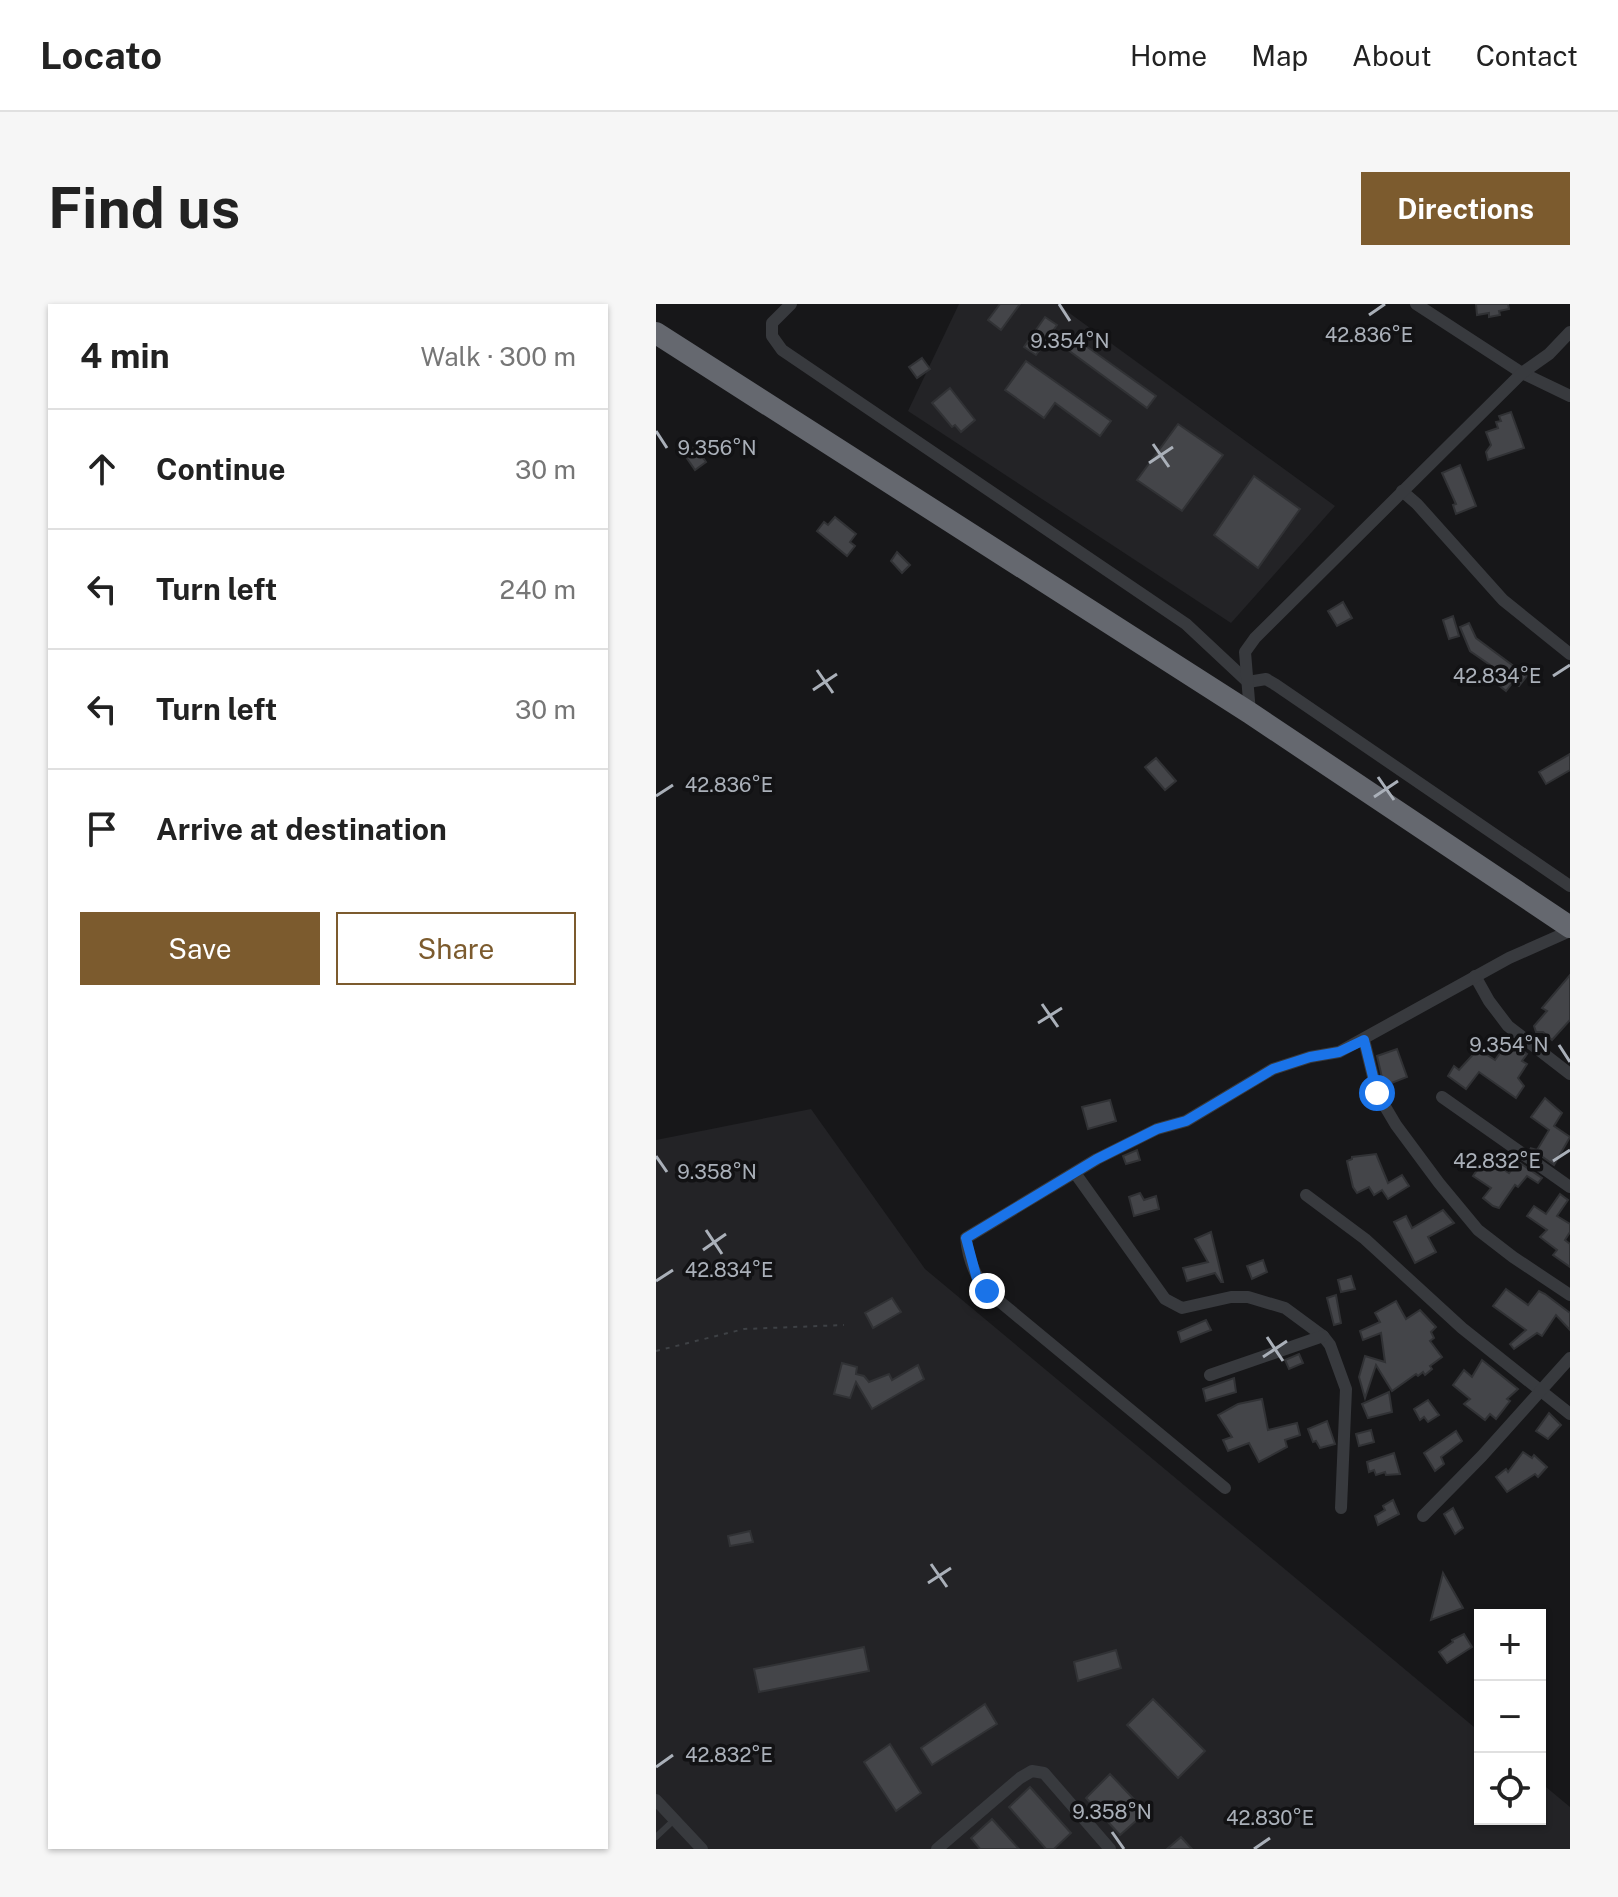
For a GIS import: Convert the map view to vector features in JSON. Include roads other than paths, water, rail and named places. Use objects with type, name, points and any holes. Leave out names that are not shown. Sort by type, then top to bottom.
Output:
[{"type":"highway","points":[[656,333],[1250,713],[1570,929]]},
{"type":"street","points":[[791,304],[772,323],[772,336],[782,350],[1186,624],[1248,682]]},
{"type":"street","points":[[1416,304],[1522,373],[1570,396]]},
{"type":"street","points":[[1250,713],[1245,652],[1255,638],[1522,373],[1549,354],[1570,332]]},
{"type":"street","points":[[1402,491],[1503,600],[1570,654]]},
{"type":"street","points":[[1248,682],[1266,679],[1276,685],[1570,886]]},
{"type":"street","points":[[1225,1488],[987,1291],[977,1279],[966,1238],[1075,1173],[1157,1129],[1186,1121],[1273,1069],[1339,1052],[1475,976],[1570,929]]},
{"type":"street","points":[[1475,976],[1508,1026],[1570,1074]]},
{"type":"street","points":[[1364,1040],[1377,1093],[1396,1125],[1439,1183],[1478,1230],[1570,1295]]},
{"type":"street","points":[[1442,1097],[1570,1187]]},
{"type":"street","points":[[1075,1173],[1165,1299],[1182,1308],[1231,1297],[1248,1297],[1285,1308],[1323,1336],[1330,1345],[1346,1389],[1341,1508]]},
{"type":"street","points":[[1306,1195],[1365,1239],[1462,1328],[1570,1414]]},
{"type":"street","points":[[1210,1375],[1323,1336]]},
{"type":"street","points":[[1423,1516],[1570,1358]]},
{"type":"street","points":[[937,1849],[1032,1771],[1044,1773],[1110,1849]]},
{"type":"street","points":[[656,1800],[702,1849]]},
{"type":"lane","points":[[656,1837],[675,1820]]}]
